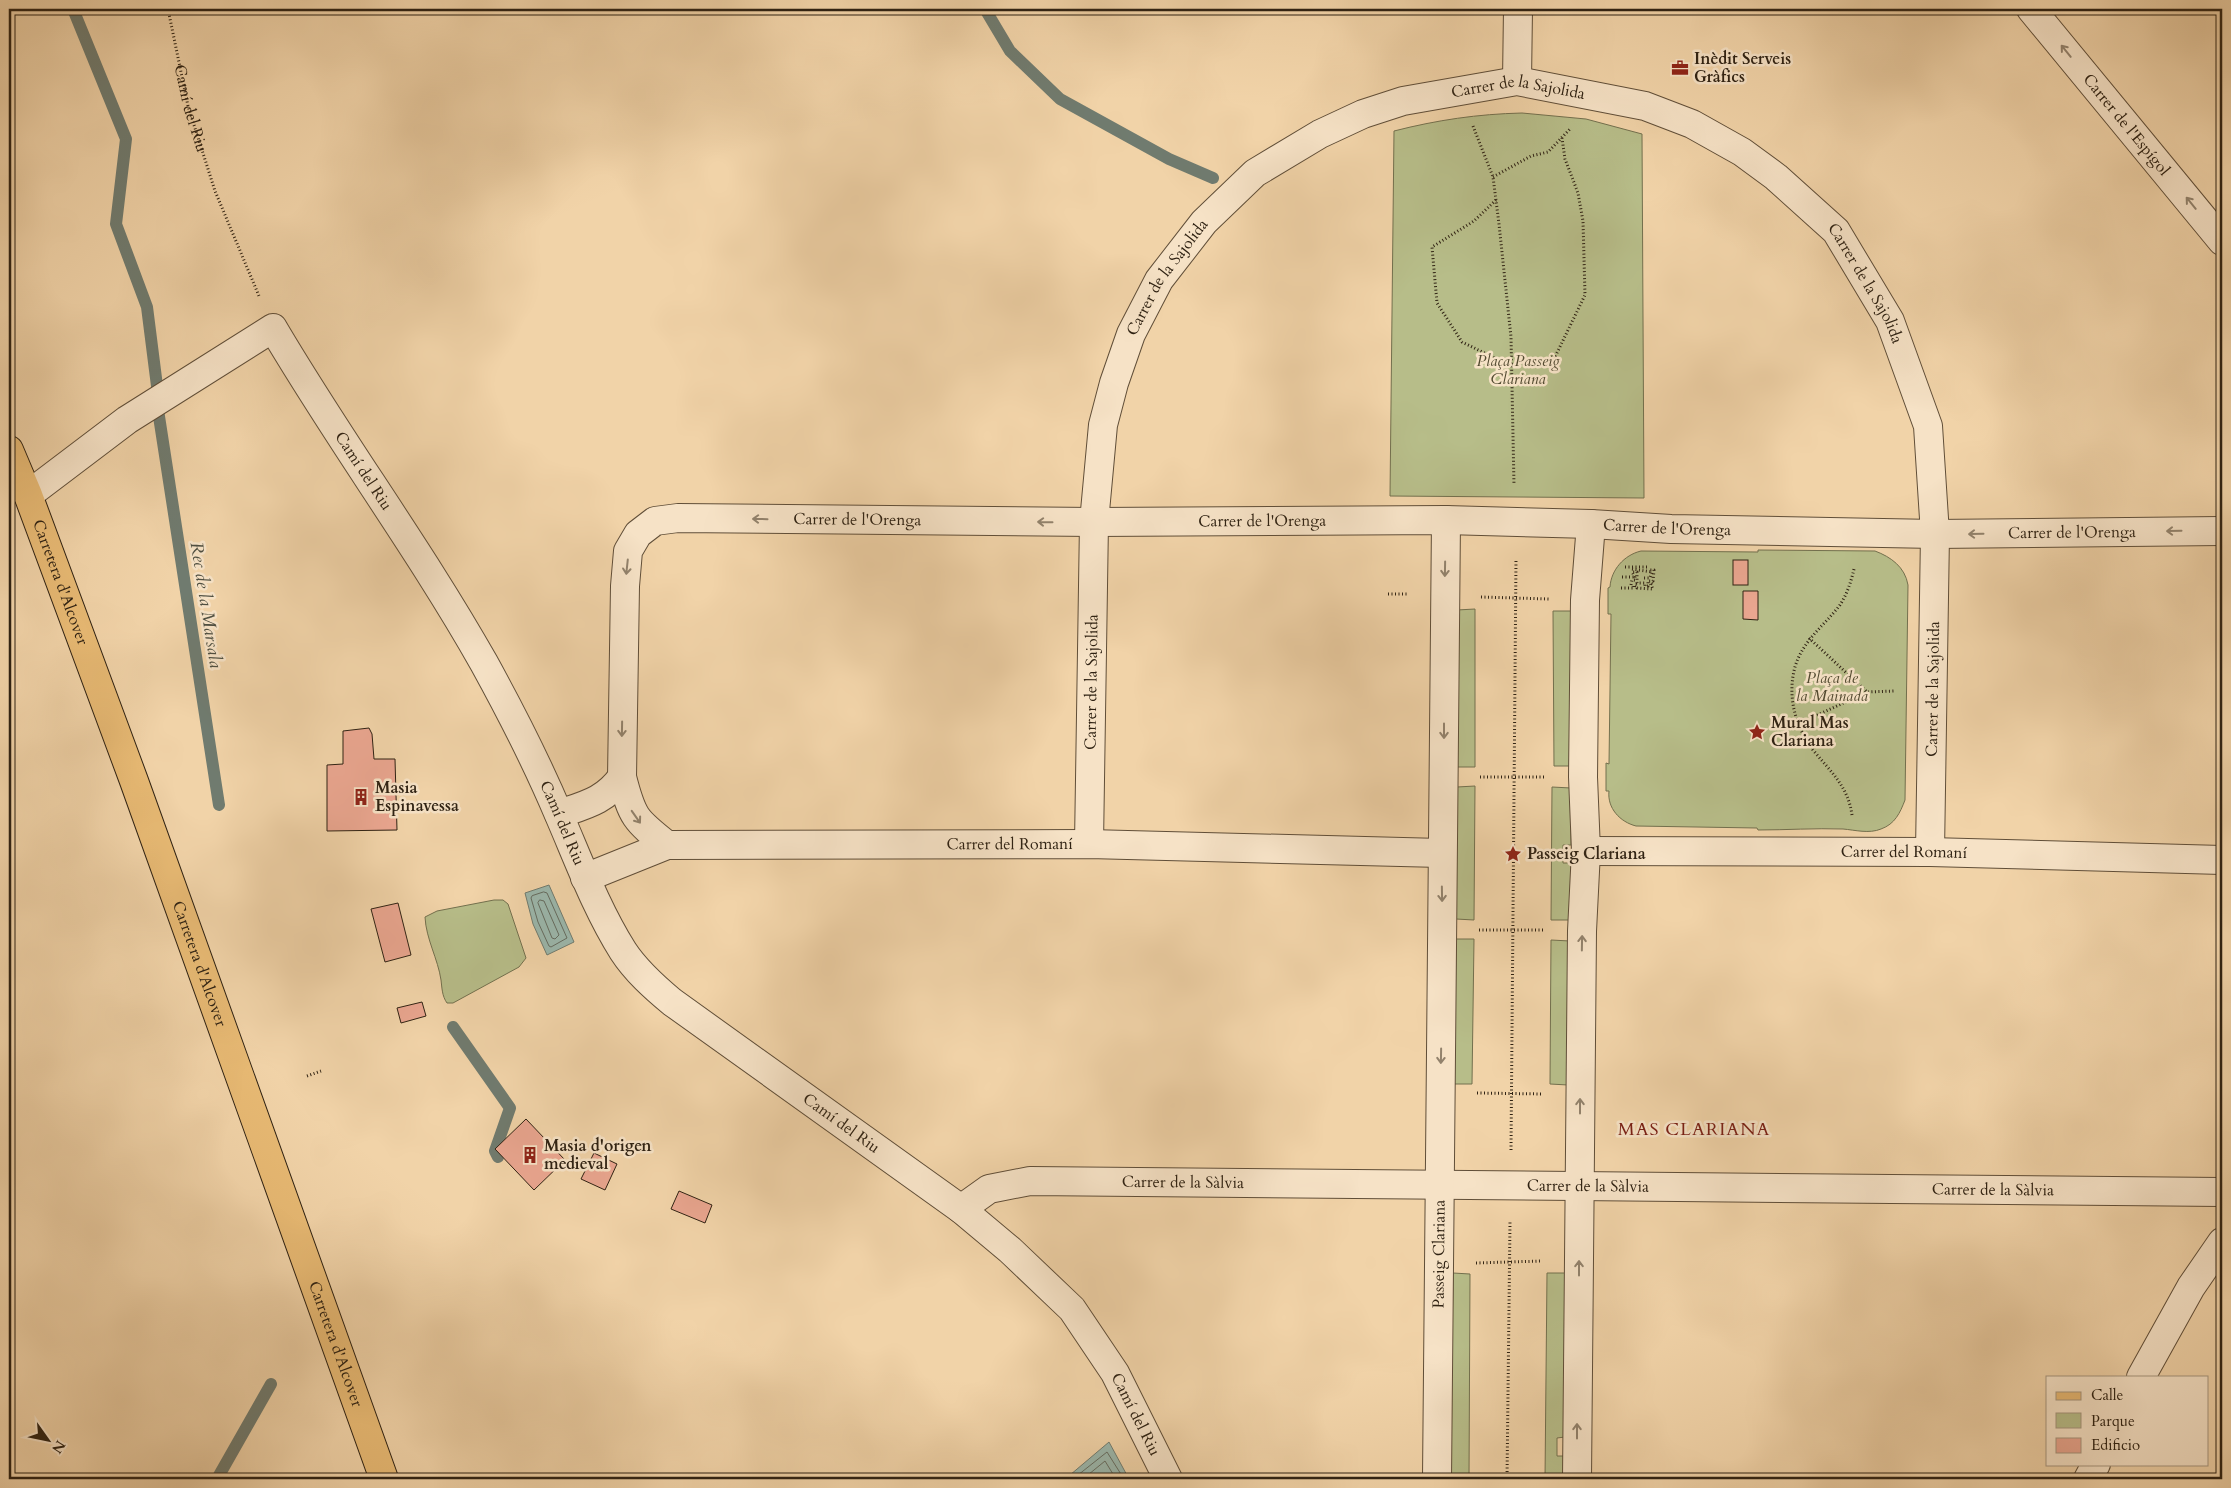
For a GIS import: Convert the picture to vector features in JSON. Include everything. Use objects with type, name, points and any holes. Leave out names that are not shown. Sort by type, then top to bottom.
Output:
[{"type":"main road","name":"Carretera d'Alcover","points":[[9,450],[28,495],[134,781],[384,1479]]},
{"type":"street","points":[[1518,9],[1518,81]]},
{"type":"street","name":"Carrer de l'Espígol","points":[[2031,9],[2222,241]]},
{"type":"street","name":"Carrer de la Sajolida","points":[[1088,844],[1094,522],[1102,425],[1131,334],[1159,280],[1204,222],[1255,173],[1320,134],[1363,114],[1403,101],[1518,81],[1644,106],[1692,124],[1749,157],[1776,177],[1836,231],[1890,321],[1928,426],[1936,534],[1930,852]]},
{"type":"street","points":[[28,495],[127,420],[273,328]]},
{"type":"street","name":"Camí del Riu","points":[[273,328],[387,504],[508,706],[559,814],[585,878],[624,952],[649,983],[672,1002],[961,1209],[1010,1250],[1072,1309],[1115,1373],[1168,1479]]},
{"type":"street","name":"Carrer de l'Orenga","points":[[667,845],[634,816],[628,804],[622,777],[625,586],[628,551],[638,534],[655,521],[688,518],[1094,522],[1446,520],[1591,524],[1671,529],[1936,534],[2222,531]]},
{"type":"street","name":"Passeig Clariana","points":[[1437,1479],[1446,520]]},
{"type":"street","points":[[1577,1479],[1582,930],[1586,851],[1584,777],[1585,600],[1591,524]]},
{"type":"street","points":[[559,814],[593,803],[612,791],[622,777]]},
{"type":"street","name":"Carrer del Romaní","points":[[585,878],[667,845],[1088,844],[1442,853]]},
{"type":"street","name":"Carrer del Romaní","points":[[1586,851],[1930,852],[2222,860]]},
{"type":"street","name":"Carrer de la Sàlvia","points":[[961,1209],[989,1189],[1030,1181],[2222,1192]]},
{"type":"street","points":[[2142,1376],[2192,1287],[2222,1242]]},
{"type":"street","points":[[2088,1479],[2095,1466]]},
{"type":"path","name":"Camí del Riu","points":[[168,9],[188,106],[215,191],[273,328]]},
{"type":"path","points":[[1473,125],[1493,177],[1496,200],[1511,337],[1514,487]]},
{"type":"path","points":[[1493,177],[1531,156],[1548,152],[1562,138],[1565,159],[1578,193],[1583,221],[1585,295],[1554,359],[1511,366],[1462,342],[1437,303],[1432,247],[1474,221],[1496,200]]},
{"type":"path","points":[[1511,1160],[1516,555]]},
{"type":"path","points":[[1852,820],[1848,799],[1839,780],[1814,750],[1798,724],[1792,700],[1792,682],[1796,666],[1809,638],[1841,604],[1849,586],[1855,560]]},
{"type":"path","points":[[1625,566],[1652,572],[1650,578],[1643,578]]},
{"type":"path","points":[[1634,568],[1646,567],[1648,572]]},
{"type":"path","points":[[1635,577],[1632,572],[1637,572],[1637,583],[1645,583],[1648,586],[1648,581],[1653,581],[1654,570],[1648,572]]},
{"type":"path","points":[[1622,577],[1635,577]]},
{"type":"path","points":[[1635,577],[1632,585],[1634,588],[1634,585],[1637,588],[1653,589],[1650,584],[1653,584]]},
{"type":"path","points":[[1477,597],[1554,599]]},
{"type":"path","points":[[1809,638],[1867,692]]},
{"type":"path","points":[[1798,724],[1867,692],[1892,691]]},
{"type":"path","points":[[1476,777],[1552,777]]},
{"type":"path","points":[[1474,930],[1550,930]]},
{"type":"path","points":[[307,1076],[322,1071]]},
{"type":"path","points":[[1473,1093],[1549,1094]]},
{"type":"path","points":[[1507,1479],[1510,1218]]},
{"type":"path","points":[[1472,1263],[1547,1261]]},
{"type":"green space","name":"Plaça Passeig Clariana","points":[[1522,113],[1586,119],[1642,134],[1644,498],[1390,496],[1394,131],[1458,118]]},
{"type":"green space","name":"Plaça de la Mainada","points":[[1758,550],[1875,551],[1892,560],[1904,573],[1908,585],[1905,800],[1896,818],[1886,827],[1867,831],[1636,826],[1620,818],[1612,808],[1609,791],[1606,791],[1606,763],[1609,764],[1611,614],[1608,614],[1608,588],[1616,569],[1629,556],[1641,551],[1758,552]]},
{"type":"green space","points":[[1475,609],[1475,767],[1457,767],[1457,610]]},
{"type":"green space","points":[[1553,611],[1572,611],[1572,766],[1554,766]]},
{"type":"green space","points":[[1475,786],[1474,920],[1456,919],[1457,787]]},
{"type":"green space","points":[[1552,787],[1571,788],[1571,845],[1563,845],[1563,863],[1571,863],[1570,920],[1551,920]]},
{"type":"green space","points":[[503,900],[508,904],[526,958],[519,967],[453,1003],[447,1003],[443,995],[425,917],[437,911]]},
{"type":"green space","points":[[1456,939],[1474,939],[1472,1084],[1454,1084]]},
{"type":"green space","points":[[1551,940],[1570,941],[1568,1085],[1550,1084]]},
{"type":"green space","points":[[1453,1273],[1470,1274],[1469,1479],[1450,1479]]},
{"type":"green space","points":[[1547,1273],[1566,1273],[1565,1437],[1557,1438],[1557,1456],[1564,1456],[1564,1479],[1545,1479]]},
{"type":"water","points":[[549,885],[574,942],[547,955],[533,924],[525,893]]},
{"type":"water","points":[[1109,1442],[1129,1479],[1073,1479],[1070,1475]]},
{"type":"building","points":[[1733,560],[1748,560],[1748,585],[1733,585]]},
{"type":"building","points":[[1743,591],[1758,591],[1758,620],[1743,619]]},
{"type":"building","name":"Masia Espinavessa","points":[[369,728],[372,734],[374,759],[395,759],[397,830],[327,831],[327,765],[343,764],[343,731]]},
{"type":"building","points":[[398,903],[411,955],[385,962],[371,909]]},
{"type":"building","points":[[422,1002],[426,1016],[401,1023],[397,1008]]},
{"type":"building","name":"Masia d'origen medieval","points":[[526,1119],[565,1160],[534,1190],[495,1149]]},
{"type":"building","points":[[594,1153],[617,1164],[605,1190],[581,1179]]},
{"type":"building","points":[[679,1191],[712,1205],[705,1223],[671,1209]]},
{"type":"waterway","name":"Rec de la Marsala","points":[[73,9],[126,139],[116,224],[147,307],[157,386]]},
{"type":"waterway","points":[[985,9],[1010,51],[1060,99],[1169,159],[1213,178]]},
{"type":"waterway","name":"Rec de la Marsala","points":[[158,410],[219,805]]},
{"type":"waterway","points":[[453,1027],[510,1108],[495,1151],[498,1157]]},
{"type":"waterway","name":"Rec de la Marsala","points":[[217,1479],[271,1384]]},
{"type":"place","name":"Inèdit Serveis Gràfics","points":[[1680,68]]},
{"type":"place","name":"Mural Mas Clariana","points":[[1757,732]]},
{"type":"place","name":"Masia Espinavessa","points":[[361,797]]},
{"type":"place","name":"Passeig Clariana","points":[[1513,854]]},
{"type":"place","name":"Masia d'origen medieval","points":[[530,1155]]},
{"type":"district","name":"MAS CLARIANA","points":[[1694,1129]]}]
